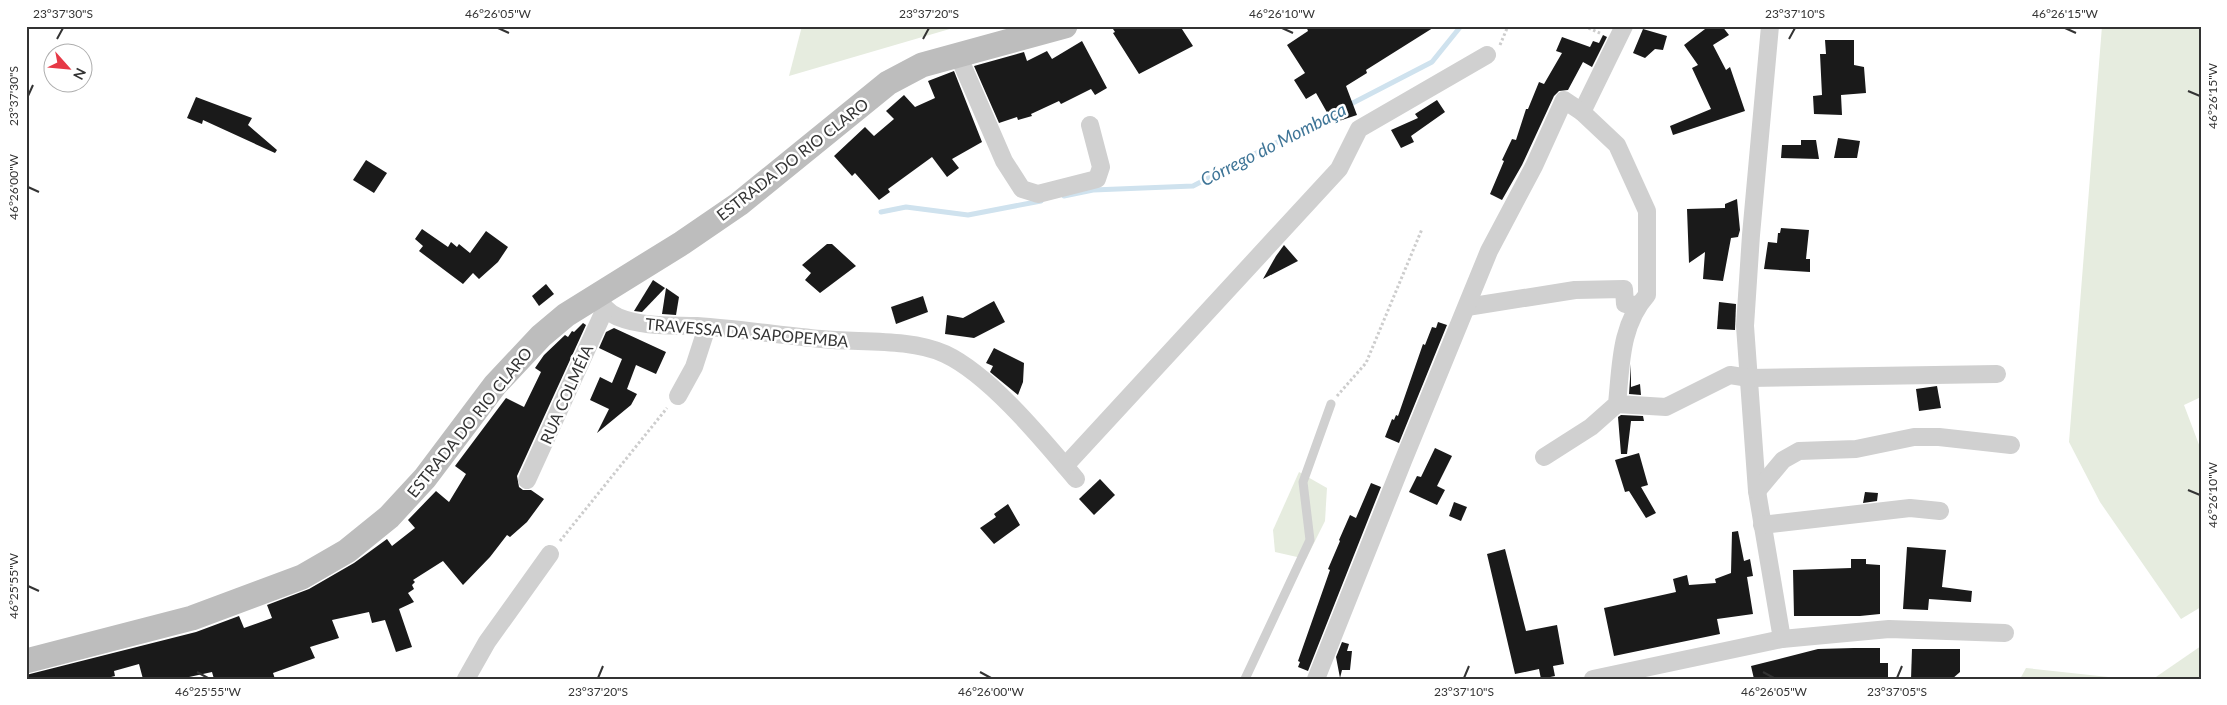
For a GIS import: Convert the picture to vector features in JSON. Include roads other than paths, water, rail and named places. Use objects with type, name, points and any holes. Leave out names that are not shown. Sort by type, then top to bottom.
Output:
[{"type":"main road","name":"ESTRADA DO RIO CLARO","points":[[26,661],[192,618],[302,577],[347,551],[389,517],[425,478],[495,385],[529,348],[566,315],[601,302],[739,204],[888,83],[922,65],[1065,26]]},
{"type":"street","points":[[1582,112],[1624,26]]},
{"type":"street","points":[[1770,26],[1747,280],[1745,326],[1757,491],[1782,639]]},
{"type":"street","points":[[958,54],[1004,161],[1022,189],[1038,194],[1097,179],[1101,167],[1090,126]]},
{"type":"street","name":"TRAVESSA DA SAPOPEMBA","points":[[601,302],[620,317],[636,322],[906,345],[943,353],[963,363],[991,386],[1070,472],[1339,169],[1359,129],[1488,55]]},
{"type":"street","points":[[1316,679],[1406,452],[1489,251],[1534,166],[1564,100],[1582,112],[1618,145],[1647,211],[1647,296],[1638,305],[1623,341],[1618,404]]},
{"type":"street","points":[[1467,306],[1575,290],[1624,289],[1625,304],[1638,305]]},
{"type":"street","name":"RUA COLMÉIA","points":[[527,480],[601,302]]},
{"type":"street","points":[[678,396],[694,367],[707,327]]},
{"type":"street","points":[[1544,457],[1591,427],[1618,404],[1666,407],[1730,376],[1749,378],[1997,374]]},
{"type":"street","points":[[1757,491],[1783,460],[1799,451],[1856,449],[1914,437],[1939,437],[2011,444]]},
{"type":"street","points":[[1762,525],[1910,508],[1940,511]]},
{"type":"street","points":[[466,679],[487,642],[550,554]]},
{"type":"street","points":[[1593,679],[1782,639],[1889,629],[2005,633]]},
{"type":"lane","points":[[1245,679],[1310,540],[1303,482],[1331,404]]},
{"type":"waterway","name":"Córrego do Mombaça","points":[[1347,106],[1432,62],[1461,26]]},
{"type":"waterway","name":"Córrego do Mombaça","points":[[1064,196],[1093,190],[1193,186],[1335,112]]},
{"type":"waterway","name":"Córrego do Mombaça","points":[[881,212],[906,207],[968,215],[1041,201]]}]
